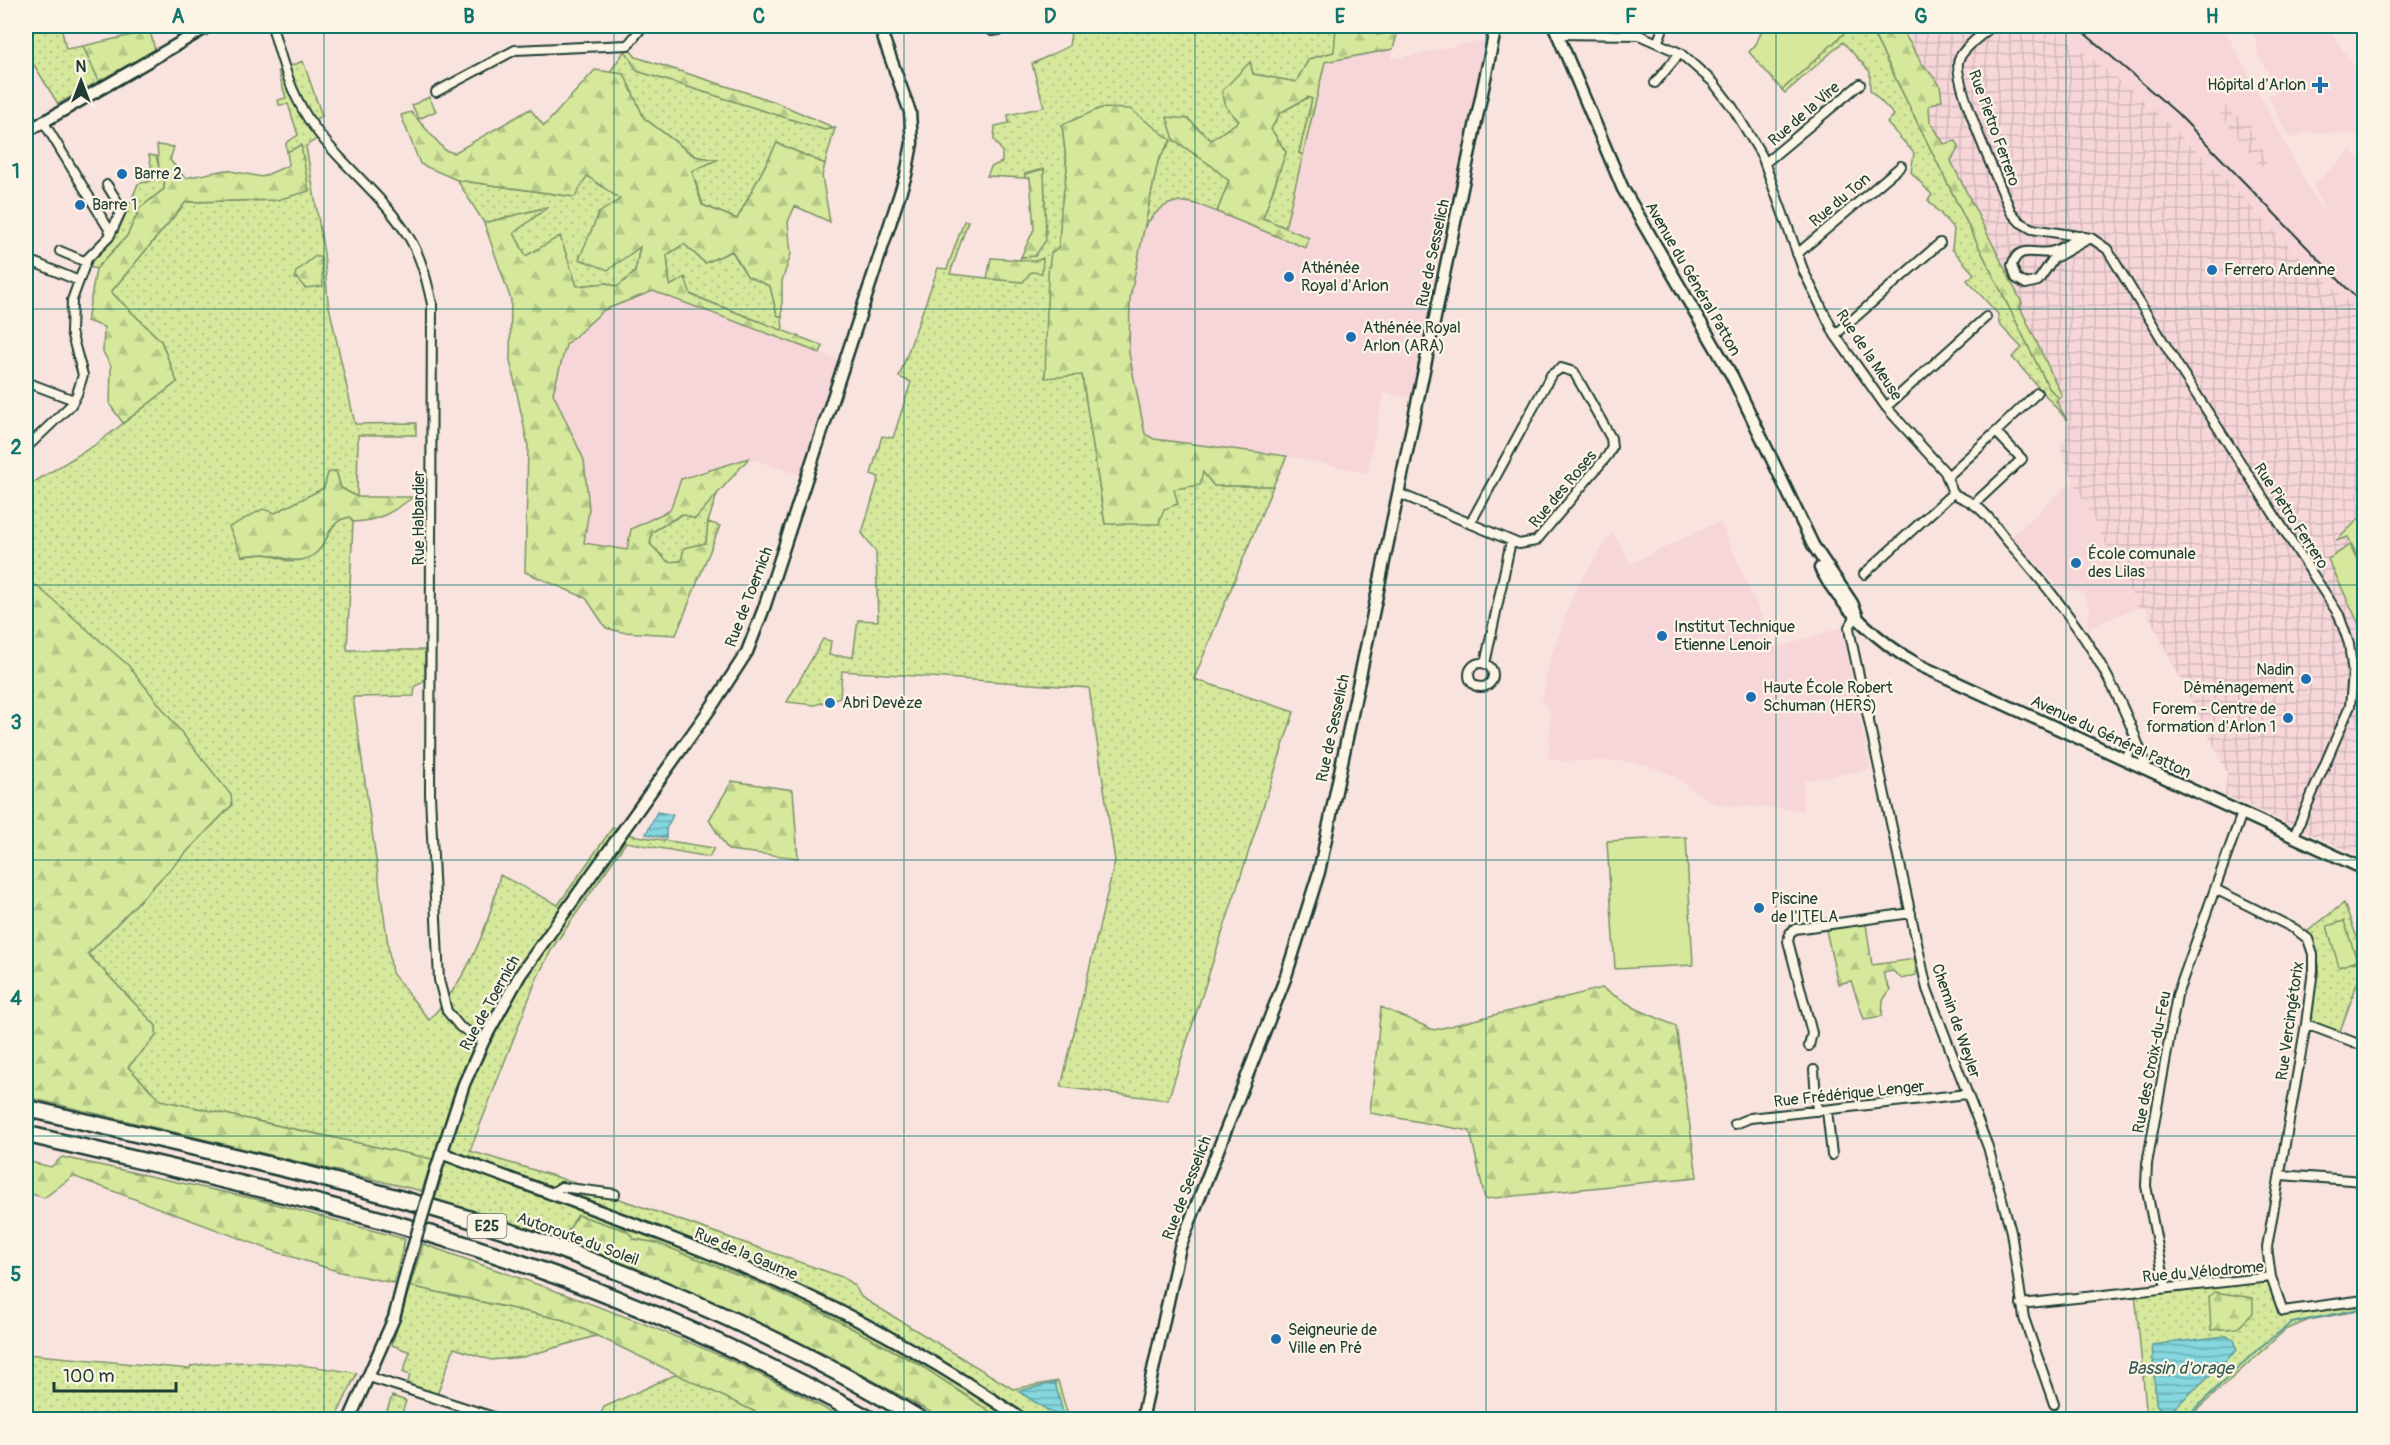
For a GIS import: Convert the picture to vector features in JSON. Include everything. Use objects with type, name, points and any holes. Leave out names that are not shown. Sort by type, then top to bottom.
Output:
[{"type":"highway","name":"Autoroute du Soleil","points":[[26,1108],[335,1182],[538,1242],[610,1268],[759,1332],[921,1419]]},
{"type":"highway","name":"E25","points":[[26,1134],[316,1203],[528,1265],[677,1324],[810,1386],[871,1419]]},
{"type":"main road","points":[[26,132],[209,26]]},
{"type":"main road","name":"Rue de Toernich","points":[[369,1377],[394,1318],[435,1173],[464,1084],[484,1040],[520,975],[747,652],[764,608],[906,175],[912,143],[910,112],[879,26]]},
{"type":"main road","name":"Rue de Sesselich","points":[[1142,1419],[1145,1396],[1180,1247],[1285,979],[1319,872],[1496,26]]},
{"type":"main road","name":"Avenue du Général Patton","points":[[1556,30],[1623,189],[1732,376],[1813,545],[1827,582],[1846,607],[1906,658],[1925,668],[2364,869]]},
{"type":"main road","name":"Rue de la Gaume","points":[[441,1153],[716,1256],[807,1296],[923,1356],[1023,1419]]},
{"type":"main road","points":[[349,1419],[369,1377]]},
{"type":"street","name":"Rue Halbardier","points":[[272,26],[284,68],[299,103],[321,136],[395,217],[411,240],[423,266],[432,304],[430,795],[439,980],[447,1011],[460,1027],[484,1040]]},
{"type":"street","points":[[436,92],[515,50],[628,45],[643,26]]},
{"type":"street","points":[[991,28],[1025,26]]},
{"type":"street","points":[[1658,41],[1664,26]]},
{"type":"street","name":"Rue Pietro Ferrero","points":[[1992,26],[1959,58],[1957,68],[1960,85],[2011,212],[2020,222],[2032,229],[2091,238],[2107,249],[2180,369],[2339,615],[2346,634],[2353,674],[2350,706],[2294,836]]},
{"type":"street","name":"Rue de la Meuse","points":[[1556,30],[1577,36],[1629,35],[1658,41],[1680,53],[1713,82],[1733,108],[1765,163],[1797,254],[1835,335],[1886,407],[1947,477],[1953,493]]},
{"type":"street","points":[[1563,48],[1577,36]]},
{"type":"street","points":[[1655,83],[1680,53]]},
{"type":"street","name":"Rue de la Vire","points":[[1765,163],[1860,84]]},
{"type":"street","points":[[43,121],[110,231]]},
{"type":"street","name":"Rue du Ton","points":[[1797,254],[1901,166]]},
{"type":"street","points":[[26,448],[74,400],[83,375],[71,332],[72,300],[86,262],[92,252],[109,237],[122,209],[107,184]]},
{"type":"street","points":[[2081,236],[2049,252],[2028,250],[2020,253],[2012,265],[2016,278],[2026,284],[2038,281],[2053,259],[2091,238]]},
{"type":"street","points":[[1835,335],[1940,243]]},
{"type":"street","points":[[60,251],[86,262]]},
{"type":"street","points":[[26,259],[79,281]]},
{"type":"street","points":[[1886,407],[1986,317]]},
{"type":"street","name":"Rue des Roses","points":[[1398,493],[1470,524],[1511,541],[1530,543],[1545,534],[1611,452],[1611,438],[1574,372],[1561,368],[1551,375],[1470,524]]},
{"type":"street","points":[[26,382],[74,400]]},
{"type":"street","points":[[1947,477],[2037,393]]},
{"type":"street","points":[[1974,504],[2022,459],[1996,432]]},
{"type":"street","points":[[1864,574],[1953,493],[1974,504],[2049,588],[2083,633],[2105,668],[2136,735],[2147,769]]},
{"type":"street","points":[[1485,664],[1511,541]]},
{"type":"street","name":"Chemin de Weyler","points":[[1860,619],[1849,627],[1927,988],[2000,1187],[2011,1232],[2027,1330],[2054,1404]]},
{"type":"street","points":[[2125,759],[2133,746],[2136,735]]},
{"type":"street","name":"Rue des Croix-du-Feu","points":[[2166,1288],[2146,1186],[2147,1164],[2177,995],[2242,813]]},
{"type":"street","name":"Rue Vercingétorix","points":[[2215,890],[2295,929],[2308,939],[2313,970],[2306,1024],[2267,1247],[2271,1277]]},
{"type":"street","points":[[1809,1046],[1812,1033],[1788,941],[1790,933],[1795,929],[1911,913]]},
{"type":"street","points":[[2306,1024],[2364,1046]]},
{"type":"street","points":[[1814,1070],[1817,1111]]},
{"type":"street","name":"Rue Frédérique Lenger","points":[[1735,1124],[1750,1118],[1967,1094]]},
{"type":"street","points":[[1827,1110],[1832,1155]]},
{"type":"street","points":[[2280,1175],[2364,1181]]},
{"type":"street","points":[[550,1194],[561,1186],[615,1194]]},
{"type":"street","name":"Rue du Vélodrome","points":[[2021,1304],[2271,1277],[2283,1311],[2364,1300]]},
{"type":"street","points":[[369,1377],[503,1419]]},
{"type":"shaded area","points":[[1903,26],[2050,26],[2133,91],[2221,174],[2276,233],[2364,318],[2364,514],[2337,540],[2348,537],[2364,571],[2364,858],[2225,795],[2227,772],[2145,608],[2138,607],[2073,480],[2060,445],[2068,435],[2068,418],[2056,401],[2020,307],[2022,303],[1930,121],[1929,106],[1940,86],[1921,62]]},
{"type":"shaded area","points":[[2050,26],[2223,26],[2320,209],[2323,207],[2313,186],[2351,149],[2364,163],[2364,318],[2276,233],[2221,174],[2133,91]]},
{"type":"shaded area","name":"Hôpital d'Arlon","points":[[2247,26],[2327,26],[2364,81],[2364,142],[2353,134],[2307,132],[2290,139],[2268,96],[2278,89],[2258,56],[2257,42]]},
{"type":"shaded area","name":"Athénée Royal d'Arlon","points":[[1481,41],[1492,44],[1417,399],[1384,393],[1367,473],[1275,453],[1273,456],[1154,439],[1145,434],[1129,353],[1130,298],[1144,229],[1155,211],[1170,203],[1181,201],[1197,204],[1306,247],[1309,238],[1285,228],[1325,62],[1393,49],[1392,59]]},
{"type":"shaded area","points":[[2223,102],[2235,118],[2242,114],[2251,126],[2249,128],[2269,159],[2261,167],[2216,108]]},
{"type":"shaded area","points":[[653,291],[839,360],[802,476],[749,458],[681,479],[670,510],[631,529],[627,550],[584,543],[589,509],[552,393],[566,345],[604,310]]},
{"type":"shaded area","name":"École comunale des Lilas","points":[[2073,480],[2138,607],[2087,629],[2090,608],[2084,595],[2079,591],[2059,588],[2012,536]]},
{"type":"shaded area","points":[[1720,521],[1772,640],[1782,646],[1842,627],[1870,769],[1804,781],[1803,810],[1719,805],[1709,801],[1672,775],[1647,765],[1619,761],[1562,761],[1548,758],[1551,714],[1542,702],[1549,663],[1576,587],[1613,532],[1630,564]]},
{"type":"green space","points":[[26,26],[61,26],[66,49],[83,46],[99,81],[58,104],[26,52]]},
{"type":"green space","points":[[1072,26],[1338,26],[1334,52],[1309,59],[1296,82],[1253,74],[1250,63],[1226,107],[1239,121],[1211,140],[1188,119],[1174,140],[1212,166],[1229,181],[1217,212],[1194,204],[1176,202],[1160,209],[1144,228],[1158,161],[1171,141],[1062,126],[1067,169],[1045,377],[1082,375],[1105,524],[1164,509],[1174,488],[1203,472],[1214,486],[1273,486],[1194,679],[1294,712],[1168,1100],[1061,1087],[1115,861],[1089,688],[842,671],[840,697],[815,705],[787,702],[823,639],[831,641],[829,655],[853,657],[858,620],[878,621],[876,552],[862,533],[879,477],[871,474],[882,436],[893,438],[911,382],[899,377],[938,268],[947,269],[964,221],[968,221],[950,274],[1023,282],[1035,261],[1020,260],[1021,257],[1035,256],[1045,208],[1044,169],[1025,174],[1025,178],[987,176],[991,167],[1002,162],[1002,151],[994,140],[995,126],[1009,123],[1008,115],[1044,107],[1032,64],[1069,46]]},
{"type":"green space","points":[[1336,26],[1375,26],[1377,35],[1398,31],[1393,49],[1325,62],[1303,155],[1299,153],[1312,99],[1308,97],[1280,113],[1271,129],[1286,152],[1263,218],[1309,238],[1306,248],[1217,212],[1229,181],[1212,166],[1174,140],[1167,117],[1188,119],[1211,140],[1239,121],[1226,107],[1222,91],[1250,62],[1253,74],[1296,82],[1309,59],[1334,52]]},
{"type":"green space","points":[[1764,26],[1851,27],[1782,90],[1749,52],[1756,44]]},
{"type":"green space","points":[[1844,26],[1900,26],[1921,62],[1940,85],[1942,100],[1929,106],[1930,121],[1944,144],[1956,141],[1959,147],[1951,161],[2022,303],[2020,307],[2062,396],[2059,398],[2049,388],[1873,33]]},
{"type":"green space","points":[[1851,27],[1873,33],[2049,388],[2059,398],[2056,401],[2067,420],[2012,357],[2022,348],[1999,324],[1998,314],[1967,280],[1974,274],[1952,249],[1954,229],[1928,200],[1932,195],[1911,172],[1914,153],[1887,123],[1894,115],[1870,90],[1870,72],[1843,42],[1785,93],[1782,90]]},
{"type":"green space","points":[[150,31],[155,50],[99,81],[83,46]]},
{"type":"green space","points":[[625,50],[638,71],[825,130],[835,128],[825,164],[777,143],[737,219],[703,205],[692,171],[716,160],[695,156],[644,118],[624,75],[610,72]]},
{"type":"green space","points":[[625,50],[630,50],[636,57],[773,101],[835,128],[825,130],[637,71]]},
{"type":"green space","points":[[303,61],[322,116],[310,121],[321,136],[306,146],[324,253],[328,302],[355,424],[416,423],[416,435],[358,435],[357,497],[341,488],[336,471],[328,473],[324,488],[275,513],[242,556],[267,554],[292,562],[318,548],[334,525],[350,517],[353,522],[347,650],[425,650],[425,677],[422,683],[415,686],[414,696],[353,697],[392,973],[429,1020],[455,988],[475,952],[483,934],[500,875],[558,905],[613,827],[631,835],[714,848],[709,857],[626,842],[553,947],[537,978],[470,1151],[554,1176],[842,1277],[855,1286],[861,1297],[1013,1389],[1058,1381],[1069,1419],[1001,1419],[920,1365],[825,1314],[657,1243],[634,1239],[626,1231],[578,1215],[563,1239],[435,1200],[442,1176],[427,1171],[432,1159],[160,1100],[128,1067],[156,1036],[156,1026],[88,954],[232,805],[37,586],[26,583],[26,487],[95,445],[177,382],[161,341],[111,292],[186,202],[277,200],[300,146],[287,152],[286,143],[298,135],[288,104],[279,105],[278,100],[286,98],[278,71]],"holes":[[[320,257],[322,286],[295,279]]]},
{"type":"green space","points":[[595,70],[624,74],[644,118],[694,156],[717,160],[692,171],[702,205],[737,219],[777,143],[825,164],[822,176],[830,222],[795,206],[788,222],[791,254],[782,281],[782,317],[777,315],[770,286],[747,276],[732,251],[705,263],[684,244],[667,255],[670,286],[685,277],[691,295],[823,346],[820,353],[653,291],[604,310],[566,345],[553,393],[584,460],[589,509],[584,543],[627,550],[631,529],[670,510],[681,479],[749,458],[695,519],[682,514],[652,532],[650,544],[668,562],[681,561],[684,548],[706,543],[708,522],[720,526],[676,635],[622,632],[606,628],[586,598],[525,572],[528,446],[510,360],[511,300],[484,223],[548,207],[514,233],[526,256],[560,236],[577,286],[607,283],[617,287],[635,272],[640,247],[608,270],[579,259],[599,213],[620,199],[587,176],[575,197],[457,180],[420,164],[401,115],[411,112],[445,150],[454,153],[530,109],[544,126]]},
{"type":"green space","points":[[429,97],[436,111],[419,119],[412,105]]},
{"type":"green space","points":[[1309,97],[1312,99],[1299,153],[1303,155],[1285,228],[1263,218],[1286,152],[1271,129],[1280,113]]},
{"type":"green space","points":[[1101,108],[1130,109],[1171,140],[1158,161],[1130,298],[1129,353],[1145,434],[1154,439],[1287,456],[1273,486],[1214,486],[1203,472],[1200,485],[1174,489],[1178,504],[1164,509],[1159,524],[1105,524],[1082,375],[1045,378],[1048,273],[1051,253],[1059,247],[1061,209],[1067,169],[1062,125]]},
{"type":"green space","points":[[157,145],[174,147],[170,160],[185,178],[226,170],[262,177],[289,165],[287,152],[301,145],[309,191],[277,200],[186,202],[111,292],[161,341],[177,382],[123,423],[110,405],[111,366],[103,352],[104,327],[87,321],[96,269],[127,236],[140,208],[164,189],[165,175],[159,169]]},
{"type":"green space","points":[[149,155],[156,156],[159,168],[165,174],[164,189],[140,208],[127,236],[96,269],[89,267],[95,256],[118,232],[138,184],[154,180]]},
{"type":"green space","points":[[1044,169],[1046,240],[1035,256],[1021,257],[1034,229],[1030,178],[1025,178],[1025,174]]},
{"type":"green space","points":[[586,175],[621,199],[640,247],[635,272],[617,287],[607,283],[577,286],[560,237],[526,256],[514,233],[547,207],[484,223],[457,180],[574,197]]},
{"type":"green space","points":[[684,244],[705,263],[732,251],[747,276],[770,286],[777,315],[782,317],[783,331],[670,286],[667,255]]},
{"type":"green space","points":[[314,257],[321,257],[323,286],[305,288],[295,276],[296,272]]},
{"type":"green space","points":[[991,258],[1035,261],[1043,258],[1042,273],[1031,272],[1023,282],[987,279]]},
{"type":"green space","points":[[336,471],[341,488],[357,497],[413,497],[378,518],[353,522],[350,517],[342,519],[332,528],[318,551],[306,559],[294,560],[266,554],[242,556],[229,527],[263,509],[275,513],[324,488],[328,473]]},
{"type":"green space","points":[[719,488],[708,522],[706,543],[684,548],[682,561],[668,562],[650,544],[652,532],[683,514],[695,518]]},
{"type":"green space","points":[[2364,514],[2364,571],[2348,537],[2336,541]]},
{"type":"green space","points":[[2350,545],[2364,574],[2364,635],[2328,559]]},
{"type":"green space","points":[[26,583],[37,586],[128,665],[231,795],[232,805],[88,954],[156,1026],[156,1036],[128,1067],[160,1100],[432,1159],[422,1191],[26,1097]]},
{"type":"green space","points":[[732,781],[793,790],[798,858],[728,850],[709,820]]},
{"type":"green space","points":[[1686,837],[1693,965],[1615,969],[1607,841]]},
{"type":"green space","points":[[2344,903],[2364,956],[2364,971],[2361,973],[2338,1037],[2306,1024],[2313,954],[2303,935]]},
{"type":"green space","points":[[2344,921],[2357,961],[2339,967],[2327,926]]},
{"type":"green space","points":[[1866,924],[1872,965],[1915,959],[1916,975],[1902,979],[1893,971],[1883,973],[1890,990],[1883,1000],[1882,1016],[1864,1019],[1851,981],[1838,984],[1826,930]]},
{"type":"green space","points":[[1602,988],[1637,1009],[1676,1026],[1697,1177],[1485,1199],[1470,1131],[1370,1113],[1381,1007],[1434,1030]]},
{"type":"green space","points":[[62,1157],[260,1200],[405,1239],[394,1283],[340,1272],[271,1250],[73,1176],[44,1198],[26,1192],[26,1161],[51,1167]]},
{"type":"green space","points":[[578,1215],[627,1231],[634,1239],[657,1243],[757,1282],[825,1314],[920,1365],[1001,1419],[943,1419],[830,1357],[750,1319],[563,1239]]},
{"type":"green space","points":[[423,1244],[638,1321],[742,1366],[843,1419],[770,1419],[564,1320],[410,1286]]},
{"type":"green space","points":[[2271,1277],[2283,1311],[2364,1300],[2364,1316],[2362,1310],[2309,1320],[2285,1330],[2187,1419],[2147,1419],[2135,1292]]},
{"type":"green space","points":[[410,1286],[564,1320],[599,1335],[523,1357],[491,1360],[454,1348],[437,1395],[407,1385],[410,1375],[403,1372],[410,1352],[392,1345]]},
{"type":"green space","points":[[2214,1292],[2253,1298],[2253,1313],[2238,1328],[2211,1330],[2209,1297]]},
{"type":"green space","points":[[26,1354],[189,1369],[191,1366],[253,1362],[357,1373],[335,1419],[26,1419]]},
{"type":"green space","points":[[679,1373],[770,1419],[598,1420],[604,1407]]},
{"type":"green space","points":[[392,1396],[406,1401],[400,1419],[384,1419]]},
{"type":"water","points":[[657,812],[673,815],[666,829],[666,838],[646,834]]},
{"type":"water","name":"Bassin d'orage","points":[[2226,1336],[2234,1339],[2237,1350],[2169,1413],[2161,1410],[2156,1404],[2152,1345]]},
{"type":"water","points":[[1055,1383],[1064,1416],[1058,1417],[1018,1391]]},
{"type":"waterway","points":[[2183,1420],[2258,1349],[2291,1323],[2364,1308]]},
{"type":"railway","points":[[2076,26],[2177,113],[2364,306]]},
{"type":"place","name":"Hôpital d'Arlon","points":[[2320,85]]},
{"type":"place","name":"Barre 2","points":[[122,174]]},
{"type":"place","name":"Barre 1","points":[[80,205]]},
{"type":"place","name":"Ferrero Ardenne","points":[[2212,270]]},
{"type":"place","name":"Athénée Royal d'Arlon","points":[[1289,277]]},
{"type":"place","name":"Athénée Royal Arlon (ARA)","points":[[1351,337]]},
{"type":"place","name":"École comunale des Lilas","points":[[2076,563]]},
{"type":"place","name":"Institut Technique Etienne Lenoir","points":[[1662,636]]},
{"type":"place","name":"Nadin Déménagement","points":[[2306,679]]},
{"type":"place","name":"Haute École Robert Schuman (HERS)","points":[[1751,697]]},
{"type":"place","name":"Abri Devèze","points":[[830,703]]},
{"type":"place","name":"Forem - Centre de formation d'Arlon 1","points":[[2288,718]]},
{"type":"place","name":"Piscine de l'ITELA","points":[[1759,908]]},
{"type":"place","name":"Seigneurie de Ville en Pré","points":[[1276,1339]]}]
